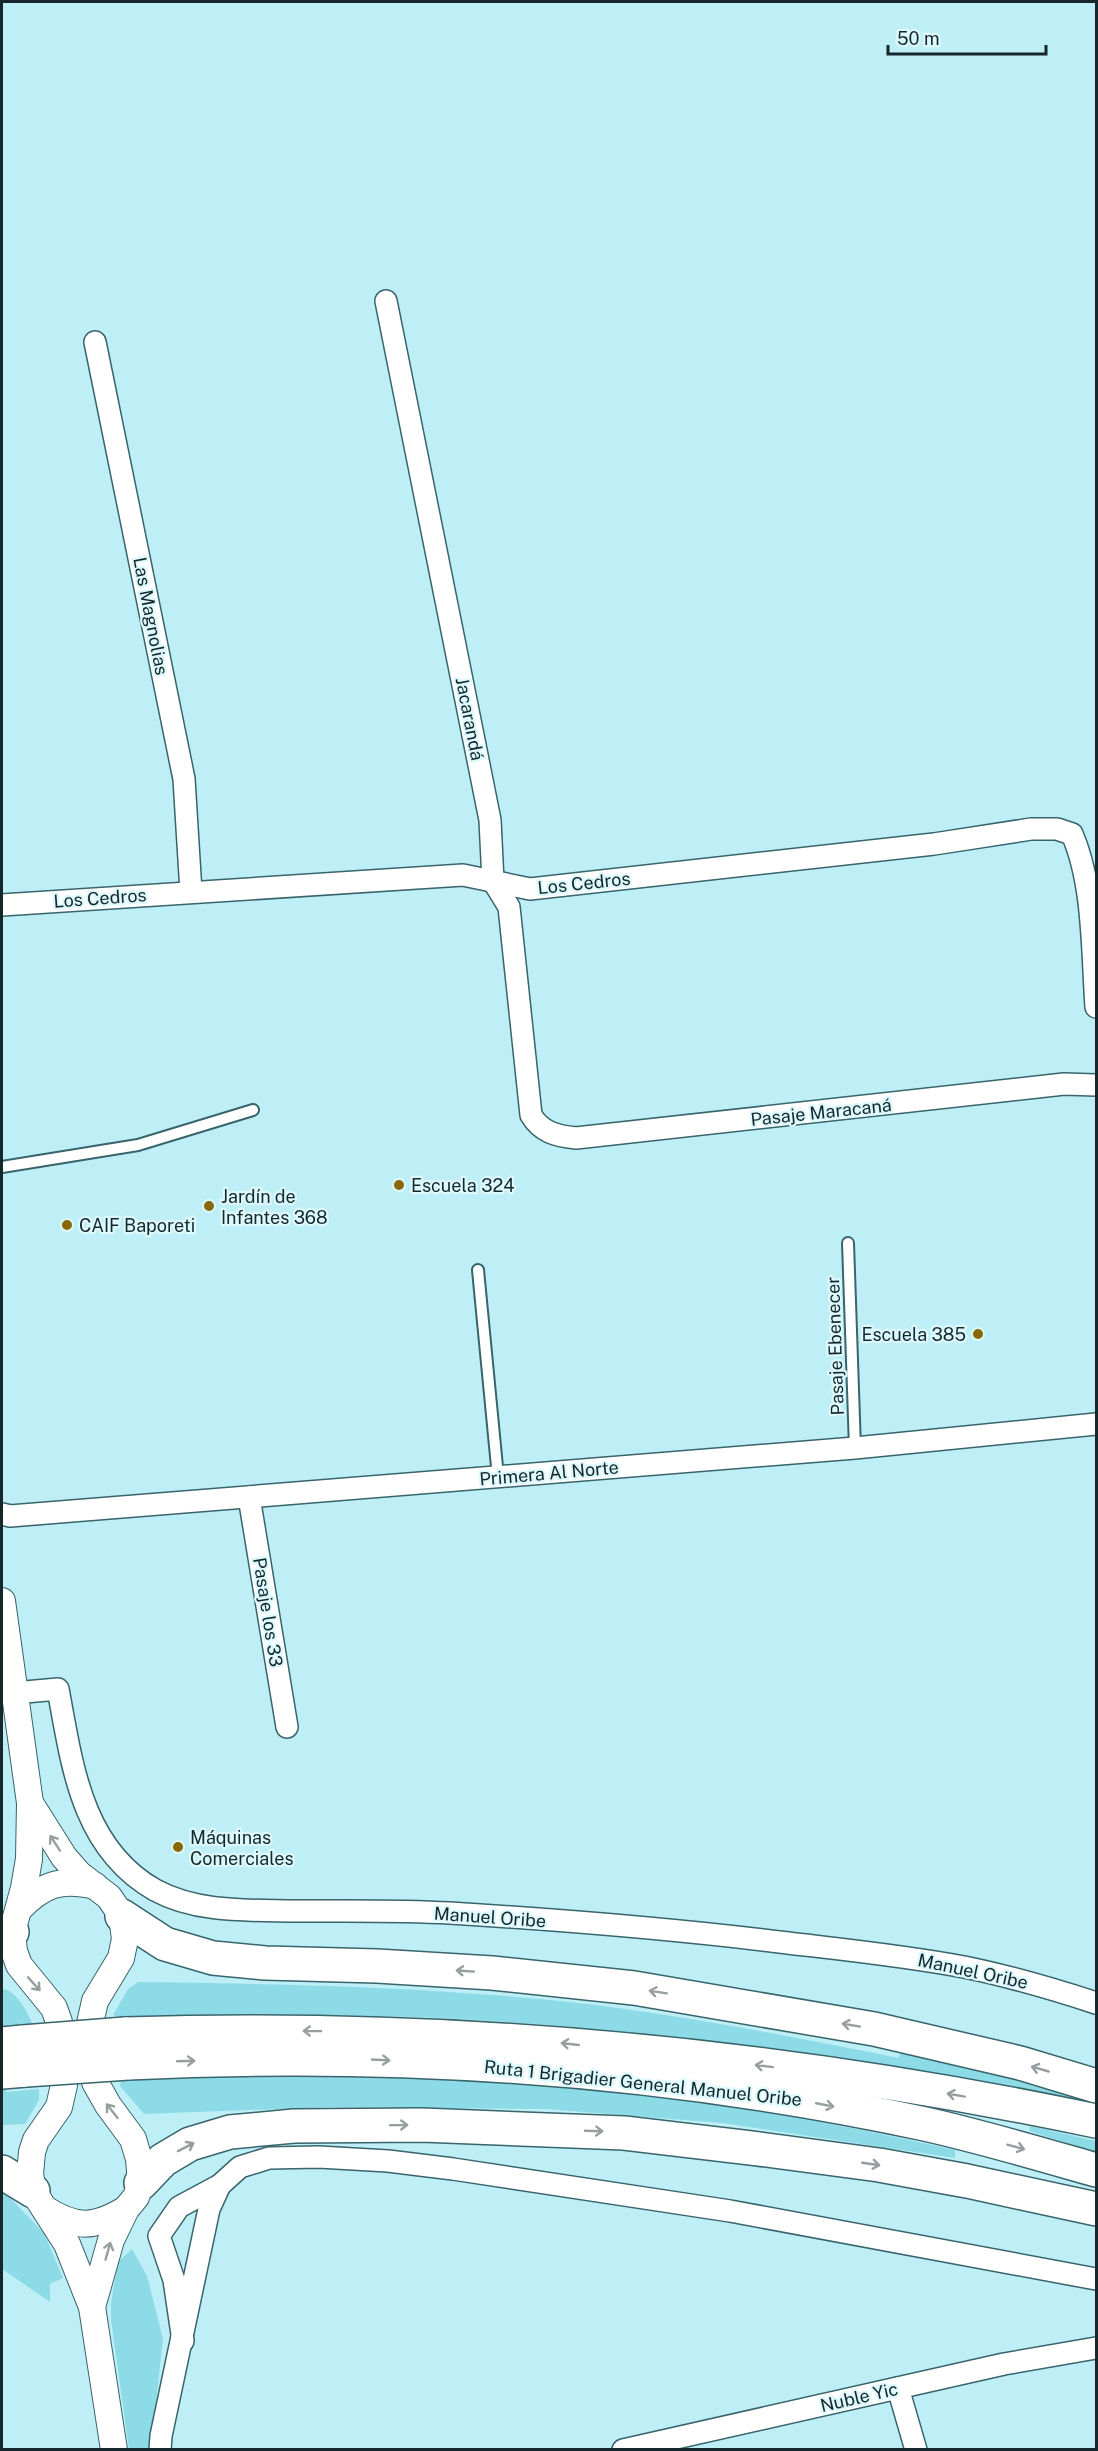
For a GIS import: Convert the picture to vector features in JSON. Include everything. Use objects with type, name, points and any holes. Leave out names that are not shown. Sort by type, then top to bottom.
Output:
[{"type":"highway","points":[[122,1916],[165,1944],[213,1958],[265,1963],[377,1966],[492,1973],[634,1988],[874,2029],[1020,2063],[1096,2086]]},
{"type":"highway","name":"Ruta 1 Brigadier General Manuel Oribe","points":[[13,2057],[355,2032],[554,2043],[828,2074],[953,2094],[1096,2121]]},
{"type":"highway","name":"Ruta 1 Brigadier General Manuel Oribe","points":[[126,2049],[219,2059],[359,2059],[554,2070],[641,2079],[812,2102],[926,2125],[1096,2170]]},
{"type":"highway","points":[[133,2196],[163,2160],[190,2144],[230,2132],[294,2126],[422,2125],[624,2133],[751,2148],[879,2165],[967,2181],[1096,2209]]},
{"type":"highway","points":[[2,2172],[39,2200]]},
{"type":"street","name":"Jacarandá","points":[[386,301],[490,820],[494,881],[509,907],[531,1115],[537,1125],[546,1131]]},
{"type":"street","name":"Las Magnolias","points":[[95,342],[184,779],[191,892]]},
{"type":"street","name":"Los Cedros","points":[[2,905],[463,875],[530,889],[934,844],[1031,829],[1057,829],[1072,834],[1091,877]]},
{"type":"street","points":[[1091,877],[1096,1007]]},
{"type":"street","name":"Pasaje Maracaná","points":[[546,1131],[560,1137],[576,1138],[1064,1084],[1096,1085]]},
{"type":"street","name":"Primera Al Norte","points":[[2,1514],[10,1516],[855,1448],[1096,1424]]},
{"type":"street","name":"Pasaje los 33","points":[[249,1497],[288,1727]]},
{"type":"street","points":[[2,1602],[30,1803],[29,1859],[8,1928],[19,1965],[54,2008],[59,2022],[64,2085],[59,2107],[36,2140],[32,2152],[30,2174],[39,2200],[67,2244],[92,2307],[114,2450]]},
{"type":"street","name":"Manuel Oribe","points":[[14,1693],[58,1689],[71,1756],[84,1806],[98,1836],[136,1876],[156,1890],[205,1907],[447,1913],[679,1930],[912,1958],[968,1968],[1096,2002]]},
{"type":"street","points":[[30,1803],[64,1857],[79,1874],[109,1897],[122,1916],[125,1939],[121,1958],[94,2001],[88,2032],[95,2082],[108,2105],[133,2139],[139,2159],[133,2196],[111,2240],[92,2307]]},
{"type":"street","points":[[8,1928],[34,1893],[48,1886],[77,1882],[95,1886]]},
{"type":"street","points":[[183,2341],[174,2280],[159,2236],[179,2207],[220,2185],[240,2167],[269,2158],[320,2157],[388,2161],[453,2169],[730,2211],[1096,2279]]},
{"type":"street","points":[[160,2450],[161,2436],[183,2341],[209,2209],[220,2185]]},
{"type":"street","points":[[39,2200],[61,2219],[76,2224],[107,2220],[133,2196]]},
{"type":"street","name":"Nuble Yic","points":[[623,2450],[652,2447],[1015,2362],[1096,2348]]},
{"type":"street","points":[[898,2388],[916,2450]]},
{"type":"lane","points":[[2,1167],[138,1145],[252,1110]]},
{"type":"lane","name":"Pasaje Ebenecer","points":[[848,1243],[855,1448]]},
{"type":"lane","points":[[478,1270],[498,1477]]},
{"type":"shaded area","points":[[138,1982],[425,1990],[596,2005],[710,2022],[899,2058],[902,2049],[1096,2096],[1096,2106],[785,2055],[661,2037],[539,2024],[364,2016],[246,2016],[129,2020],[113,2015],[128,1989]]},
{"type":"shaded area","points":[[6,1989],[22,2004],[33,2025],[2,2029],[2,1990]]},
{"type":"shaded area","points":[[276,2075],[480,2081],[561,2086],[646,2095],[868,2131],[955,2150],[955,2158],[722,2123],[546,2109],[332,2107],[144,2114],[120,2086],[121,2081],[132,2078]]},
{"type":"shaded area","points":[[2,2089],[6,2089],[7,2092],[39,2089],[39,2100],[25,2124],[2,2125]]},
{"type":"shaded area","points":[[1030,2126],[1096,2141],[1096,2152],[1029,2131]]},
{"type":"shaded area","points":[[2,2192],[44,2233],[63,2278],[50,2284],[50,2302],[2,2269]]},
{"type":"shaded area","points":[[132,2249],[147,2276],[163,2339],[151,2449],[129,2449],[111,2320],[111,2303],[118,2262]]},
{"type":"place","name":"Escuela 324","points":[[399,1185]]},
{"type":"place","name":"Jardín de Infantes 368","points":[[209,1206]]},
{"type":"place","name":"CAIF Baporeti","points":[[67,1225]]},
{"type":"place","name":"Escuela 385","points":[[978,1334]]},
{"type":"place","name":"Máquinas Comerciales","points":[[178,1847]]}]
